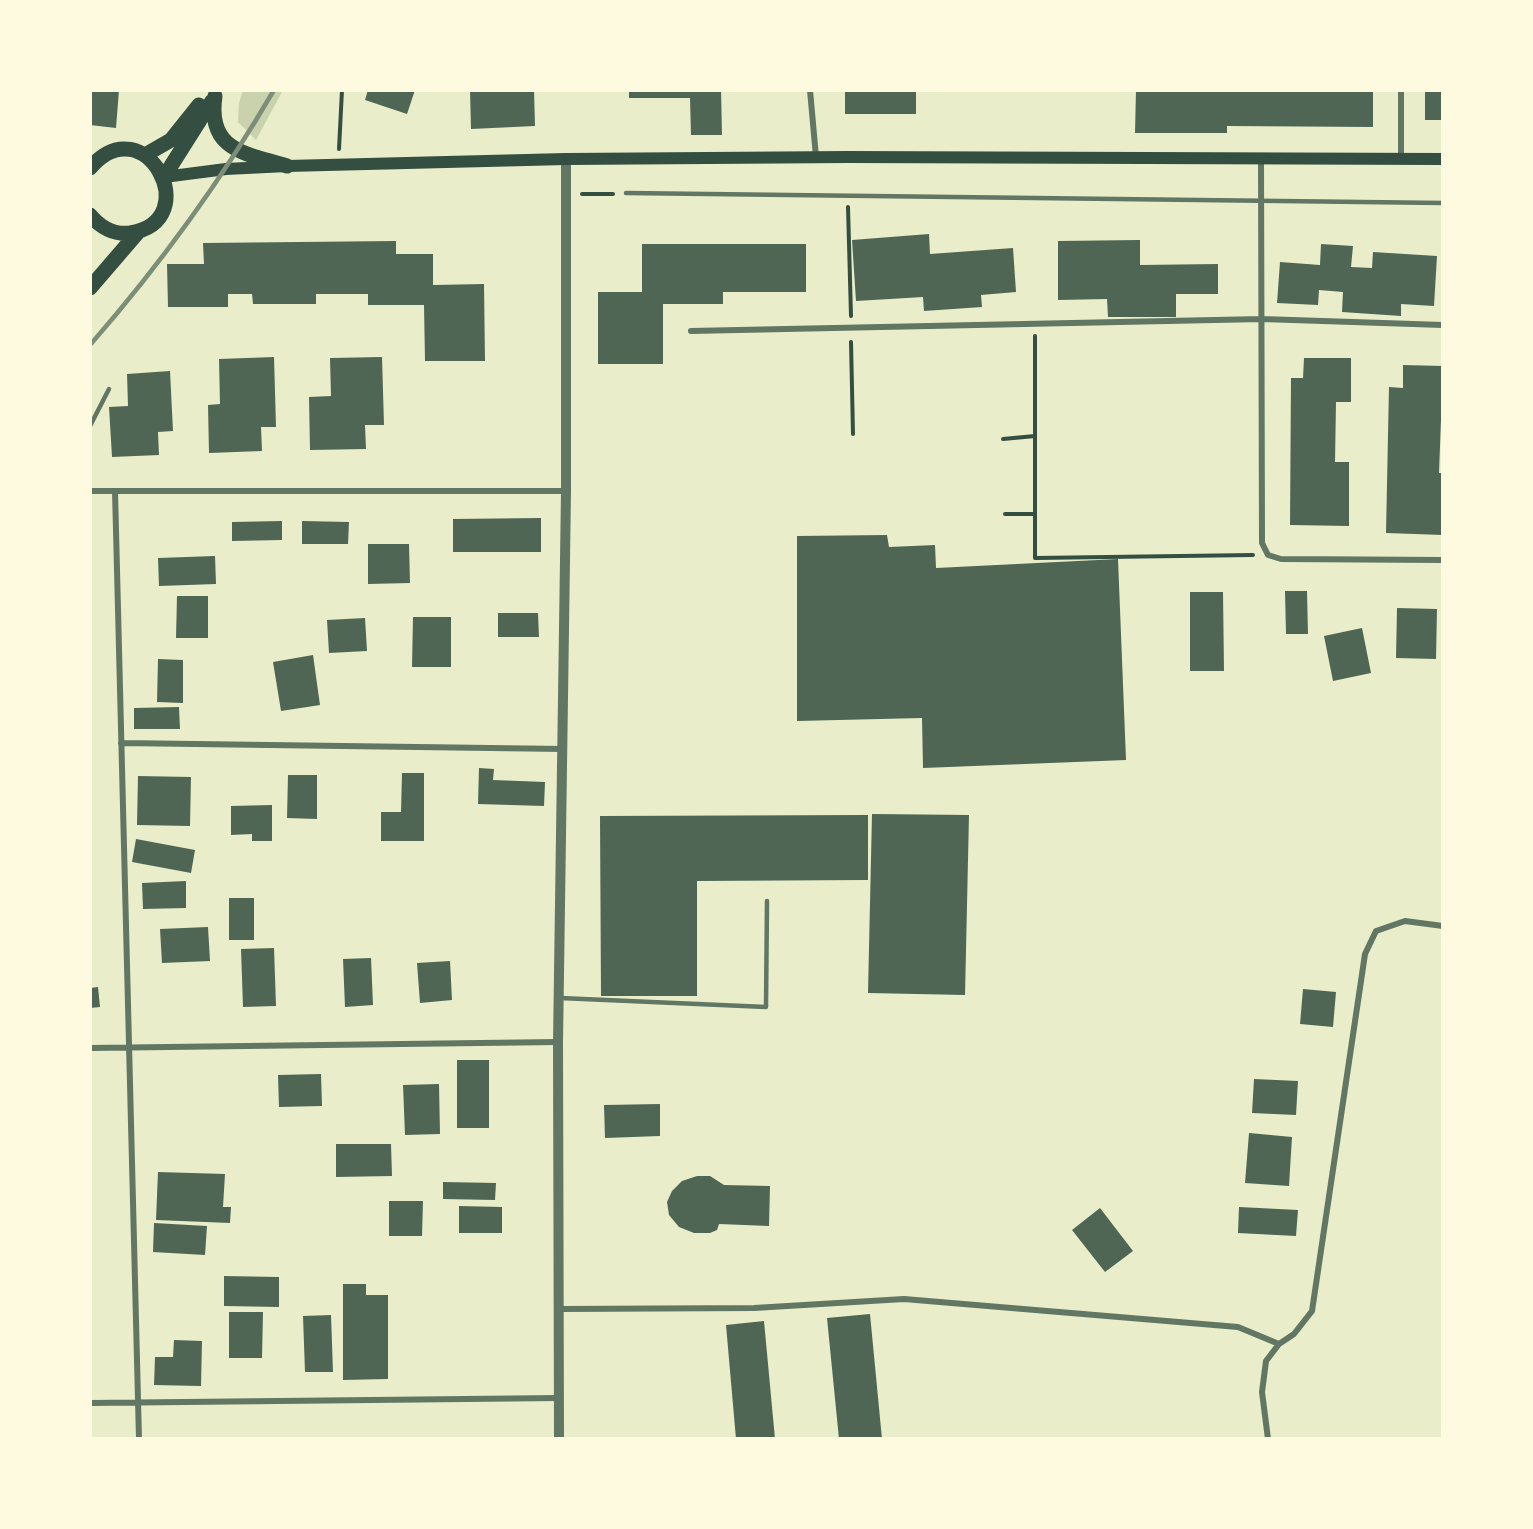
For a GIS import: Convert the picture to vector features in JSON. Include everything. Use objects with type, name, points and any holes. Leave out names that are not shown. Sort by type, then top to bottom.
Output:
[{"type":"main road","points":[[214,92],[213,122],[221,137],[238,151],[287,166]]},
{"type":"main road","points":[[145,155],[171,140],[214,92]]},
{"type":"main road","points":[[164,177],[214,92]]},
{"type":"main road","points":[[90,288],[139,231],[155,220],[162,209],[166,190],[164,177],[153,161],[145,155],[124,149],[104,155],[92,163]]},
{"type":"main road","points":[[164,177],[226,169],[287,166],[566,159],[816,157],[1443,159]]},
{"type":"main road","points":[[90,215],[110,231],[124,233],[139,231]]},
{"type":"street","points":[[810,90],[816,157]]},
{"type":"street","points":[[1401,90],[1401,158]]},
{"type":"street","points":[[559,1439],[558,1042],[564,749],[566,159]]},
{"type":"street","points":[[1261,159],[1262,543],[1268,555],[1281,559],[1443,560]]},
{"type":"street","points":[[691,331],[1262,319],[1443,325]]},
{"type":"street","points":[[90,491],[315,493],[566,491]]},
{"type":"street","points":[[115,491],[139,1439]]},
{"type":"street","points":[[121,743],[564,749]]},
{"type":"street","points":[[1268,1439],[1262,1392],[1266,1361],[1279,1344],[1294,1334],[1312,1311],[1365,954],[1376,931],[1405,921],[1443,926]]},
{"type":"street","points":[[90,1048],[558,1042]]},
{"type":"street","points":[[560,1309],[754,1308],[904,1299],[1238,1327],[1279,1344]]},
{"type":"street","points":[[90,1403],[559,1398]]},
{"type":"lane","points":[[626,194],[1443,203]]},
{"type":"lane","points":[[90,426],[109,389]]},
{"type":"lane","points":[[560,998],[766,1007],[767,901]]},
{"type":"path","points":[[339,164],[342,90]]},
{"type":"path","points":[[566,195],[626,194]]},
{"type":"path","points":[[848,196],[853,434]]},
{"type":"path","points":[[1035,324],[1034,553],[1039,560],[1268,555]]},
{"type":"path","points":[[1003,439],[1035,436]]},
{"type":"path","points":[[1005,514],[1034,514]]},
{"type":"green space","points":[[243,90],[283,90],[256,140],[238,122],[239,103]]},
{"type":"building","points":[[90,90],[119,90],[116,128],[90,125]]},
{"type":"building","points":[[368,90],[415,90],[407,114],[365,100]]},
{"type":"building","points":[[470,90],[534,90],[535,126],[471,129]]},
{"type":"building","points":[[629,90],[721,90],[722,135],[691,135],[690,98],[629,98]]},
{"type":"building","points":[[845,90],[916,90],[916,114],[845,114]]},
{"type":"building","points":[[1136,90],[1373,90],[1373,127],[1227,126],[1227,133],[1135,133]]},
{"type":"building","points":[[1425,90],[1443,90],[1443,120],[1425,120]]},
{"type":"building","points":[[929,234],[930,254],[1013,248],[1016,292],[981,295],[982,307],[924,311],[923,297],[856,301],[852,240]]},
{"type":"building","points":[[1140,240],[1140,265],[1218,264],[1218,294],[1176,294],[1176,317],[1108,317],[1107,299],[1058,300],[1058,241]]},
{"type":"building","points":[[396,241],[396,254],[433,254],[433,285],[484,284],[485,361],[425,361],[424,305],[368,305],[368,294],[316,294],[316,304],[253,304],[252,294],[228,294],[228,307],[168,307],[167,264],[204,264],[203,243]]},
{"type":"building","points":[[642,244],[806,244],[806,292],[723,292],[723,304],[663,304],[663,364],[598,364],[598,292],[642,292]]},
{"type":"building","points":[[1321,244],[1353,246],[1351,267],[1372,268],[1373,252],[1437,256],[1434,306],[1401,304],[1401,316],[1342,312],[1343,292],[1319,290],[1318,305],[1277,303],[1280,262],[1320,265]]},
{"type":"building","points":[[274,357],[276,427],[261,427],[262,451],[209,453],[208,405],[220,404],[219,359]]},
{"type":"building","points":[[382,357],[384,425],[365,425],[366,449],[310,450],[309,397],[331,396],[330,358]]},
{"type":"building","points":[[1304,358],[1351,358],[1351,402],[1336,402],[1335,462],[1349,462],[1349,526],[1290,525],[1291,378],[1303,378]]},
{"type":"building","points":[[1403,365],[1443,366],[1439,473],[1443,473],[1443,535],[1386,533],[1389,387],[1403,388]]},
{"type":"building","points":[[170,371],[173,431],[158,432],[159,455],[112,457],[109,407],[128,406],[127,374]]},
{"type":"building","points":[[541,518],[541,552],[453,552],[453,519]]},
{"type":"building","points":[[282,521],[282,540],[232,541],[232,522]]},
{"type":"building","points":[[302,521],[349,522],[348,544],[302,544]]},
{"type":"building","points":[[887,535],[889,547],[935,545],[936,568],[1118,559],[1126,760],[923,768],[922,718],[797,721],[797,536]]},
{"type":"building","points":[[368,544],[409,544],[410,583],[368,584]]},
{"type":"building","points":[[215,556],[216,584],[159,586],[158,558]]},
{"type":"building","points":[[1285,591],[1307,591],[1308,634],[1286,634]]},
{"type":"building","points":[[1190,592],[1223,592],[1224,671],[1190,671]]},
{"type":"building","points":[[177,596],[208,596],[208,638],[176,638]]},
{"type":"building","points":[[1397,608],[1437,609],[1436,659],[1396,658]]},
{"type":"building","points":[[498,613],[538,613],[539,637],[498,637]]},
{"type":"building","points":[[413,617],[451,617],[451,667],[412,667]]},
{"type":"building","points":[[365,618],[367,651],[329,653],[327,620]]},
{"type":"building","points":[[1362,628],[1371,673],[1333,681],[1324,636]]},
{"type":"building","points":[[313,655],[320,705],[281,711],[273,662]]},
{"type":"building","points":[[158,659],[183,660],[183,703],[157,702]]},
{"type":"building","points":[[179,707],[180,729],[134,729],[134,708]]},
{"type":"building","points":[[479,768],[494,769],[493,780],[545,782],[544,806],[478,804]]},
{"type":"building","points":[[402,773],[424,773],[424,841],[381,841],[381,812],[401,812]]},
{"type":"building","points":[[288,775],[317,775],[317,819],[287,818]]},
{"type":"building","points":[[138,776],[191,777],[190,826],[137,825]]},
{"type":"building","points":[[272,805],[272,841],[252,841],[252,834],[231,835],[231,806]]},
{"type":"building","points":[[872,814],[969,815],[965,995],[868,993]]},
{"type":"building","points":[[868,815],[868,880],[697,881],[697,996],[601,996],[600,816]]},
{"type":"building","points":[[136,839],[195,850],[191,873],[132,862]]},
{"type":"building","points":[[186,881],[186,908],[143,909],[142,883]]},
{"type":"building","points":[[229,898],[254,898],[254,940],[229,940]]},
{"type":"building","points":[[208,927],[210,961],[162,963],[160,929]]},
{"type":"building","points":[[274,948],[276,1006],[243,1007],[241,949]]},
{"type":"building","points":[[371,958],[373,1005],[345,1007],[343,959]]},
{"type":"building","points":[[450,961],[452,1000],[420,1003],[417,963]]},
{"type":"building","points":[[98,987],[100,1007],[90,1008],[90,988]]},
{"type":"building","points":[[1303,989],[1336,992],[1333,1027],[1300,1024]]},
{"type":"building","points":[[457,1060],[489,1060],[489,1128],[457,1128]]},
{"type":"building","points":[[321,1074],[322,1106],[279,1107],[278,1075]]},
{"type":"building","points":[[1254,1079],[1298,1081],[1296,1115],[1252,1113]]},
{"type":"building","points":[[439,1084],[440,1134],[405,1135],[403,1085]]},
{"type":"building","points":[[660,1104],[660,1136],[605,1138],[604,1105]]},
{"type":"building","points":[[1249,1133],[1292,1137],[1289,1186],[1245,1183]]},
{"type":"building","points":[[336,1144],[391,1144],[392,1176],[336,1177]]},
{"type":"building","points":[[158,1172],[225,1174],[223,1207],[231,1207],[230,1223],[156,1220]]},
{"type":"building","points":[[697,1176],[710,1176],[724,1185],[770,1186],[769,1226],[719,1224],[717,1230],[710,1233],[694,1233],[679,1227],[669,1215],[667,1202],[672,1191],[682,1181]]},
{"type":"building","points":[[443,1182],[496,1183],[495,1200],[443,1199]]},
{"type":"building","points":[[389,1201],[423,1201],[422,1236],[389,1236]]},
{"type":"building","points":[[459,1206],[502,1207],[502,1233],[459,1233]]},
{"type":"building","points":[[1239,1207],[1298,1210],[1296,1236],[1238,1233]]},
{"type":"building","points":[[1100,1208],[1133,1251],[1105,1272],[1072,1230]]},
{"type":"building","points":[[154,1223],[207,1226],[205,1255],[153,1252]]},
{"type":"building","points":[[224,1276],[279,1277],[279,1307],[224,1306]]},
{"type":"building","points":[[343,1284],[366,1284],[366,1295],[388,1295],[388,1379],[343,1380]]},
{"type":"building","points":[[229,1312],[263,1312],[262,1358],[229,1358]]},
{"type":"building","points":[[870,1314],[882,1439],[839,1439],[827,1318]]},
{"type":"building","points":[[331,1315],[333,1372],[305,1372],[303,1316]]},
{"type":"building","points":[[764,1321],[775,1439],[736,1439],[726,1325]]},
{"type":"building","points":[[174,1340],[202,1341],[201,1386],[154,1385],[155,1357],[173,1357]]},
{"type":"railway","points":[[90,345],[165,254],[233,157],[274,90]]}]
